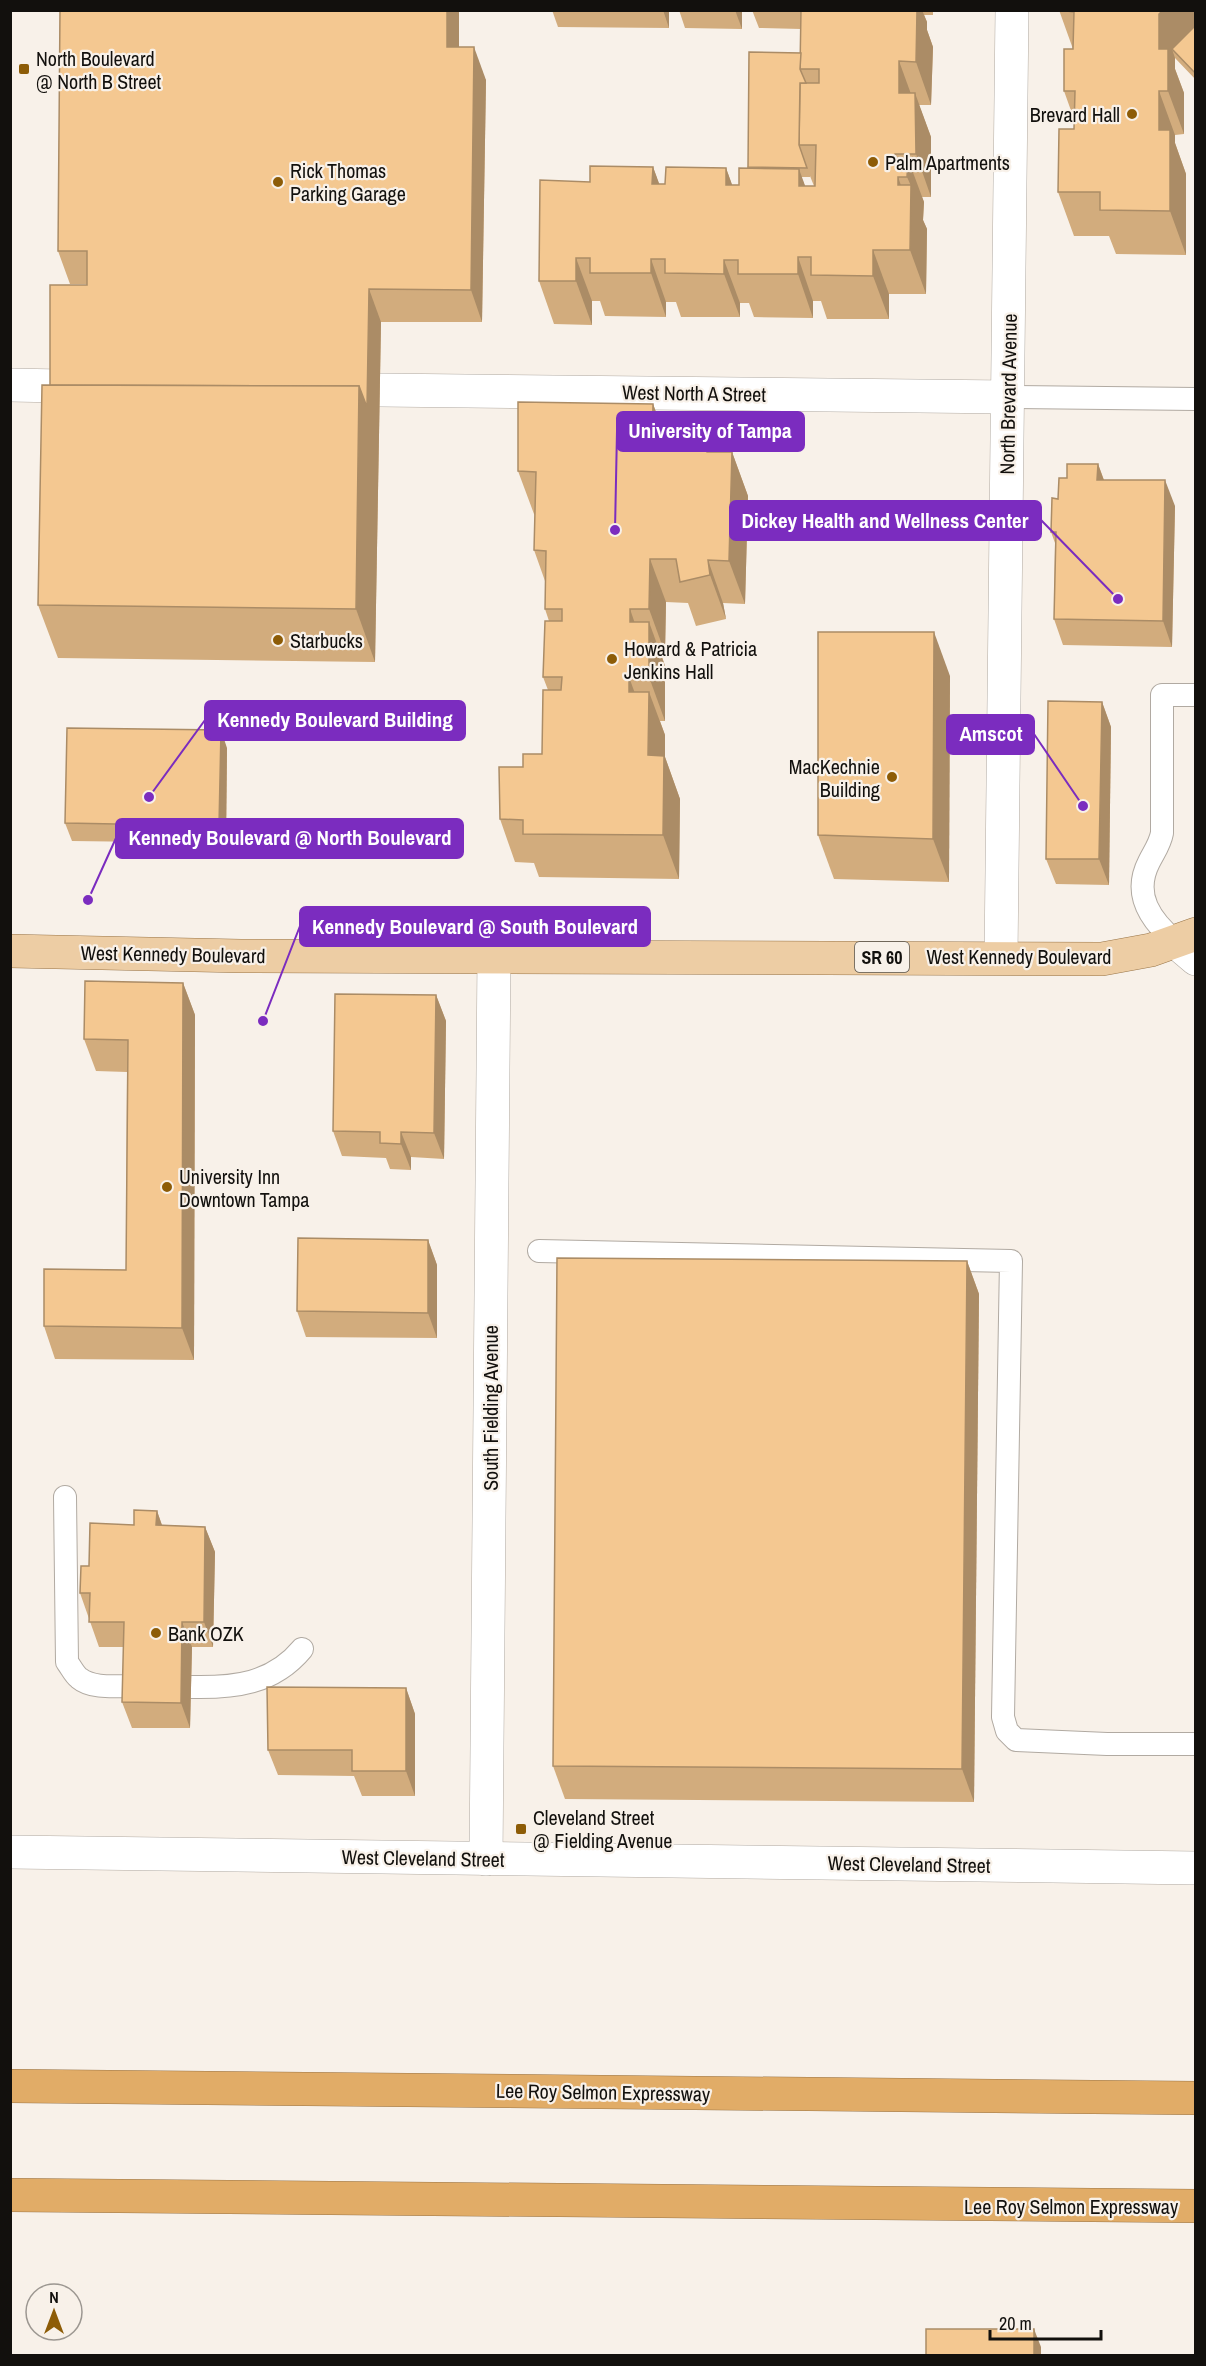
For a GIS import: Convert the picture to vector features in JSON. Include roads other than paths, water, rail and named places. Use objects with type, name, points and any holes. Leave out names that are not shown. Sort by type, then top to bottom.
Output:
[{"type":"highway","name":"Lee Roy Selmon Expressway","points":[[10,2086],[1196,2098]]},
{"type":"highway","name":"Lee Roy Selmon Expressway","points":[[10,2195],[1196,2206]]},
{"type":"main road","name":"West Kennedy Boulevard","points":[[10,951],[242,956],[1102,959],[1189,945]]},
{"type":"street","name":"North Brevard Avenue","points":[[1001,957],[1012,10]]},
{"type":"street","points":[[10,385],[62,386]]},
{"type":"street","name":"West North A Street","points":[[380,390],[1008,397]]},
{"type":"street","name":"South Fielding Avenue","points":[[486,1859],[494,956]]},
{"type":"street","name":"West Cleveland Street","points":[[10,1852],[1196,1868]]},
{"type":"lane","points":[[1008,397],[1196,399]]},
{"type":"lane","points":[[1189,945],[1153,919],[1145,905],[1141,891],[1146,869],[1160,842],[1162,833],[1162,695],[1196,695]]},
{"type":"lane","points":[[539,1251],[1011,1261],[1003,1717],[1007,1731],[1016,1740],[1107,1744],[1196,1744]]},
{"type":"lane","points":[[65,1497],[68,1662],[77,1677],[87,1683],[132,1686]]},
{"type":"lane","points":[[191,1687],[241,1686],[261,1680],[283,1668],[302,1649]]},
{"type":"place","name":"North Boulevard @ North B Street","points":[[24,69]]},
{"type":"place","name":"Brevard Hall","points":[[1132,114]]},
{"type":"place","name":"Palm Apartments","points":[[873,162]]},
{"type":"place","name":"Rick Thomas Parking Garage","points":[[278,182]]},
{"type":"place","name":"University of Tampa","points":[[615,530]]},
{"type":"place","name":"Dickey Health and Wellness Center","points":[[1118,599]]},
{"type":"place","name":"Starbucks","points":[[278,640]]},
{"type":"place","name":"Howard & Patricia Jenkins Hall","points":[[612,659]]},
{"type":"place","name":"MacKechnie Building","points":[[892,777]]},
{"type":"place","name":"Kennedy Boulevard Building","points":[[149,797]]},
{"type":"place","name":"Amscot","points":[[1083,806]]},
{"type":"place","name":"Kennedy Boulevard @ North Boulevard","points":[[88,900]]},
{"type":"place","name":"Kennedy Boulevard @ South Boulevard","points":[[263,1021]]},
{"type":"place","name":"University Inn Downtown Tampa","points":[[167,1187]]},
{"type":"place","name":"Bank OZK","points":[[156,1633]]},
{"type":"place","name":"Cleveland Street @ Fielding Avenue","points":[[521,1829]]}]
